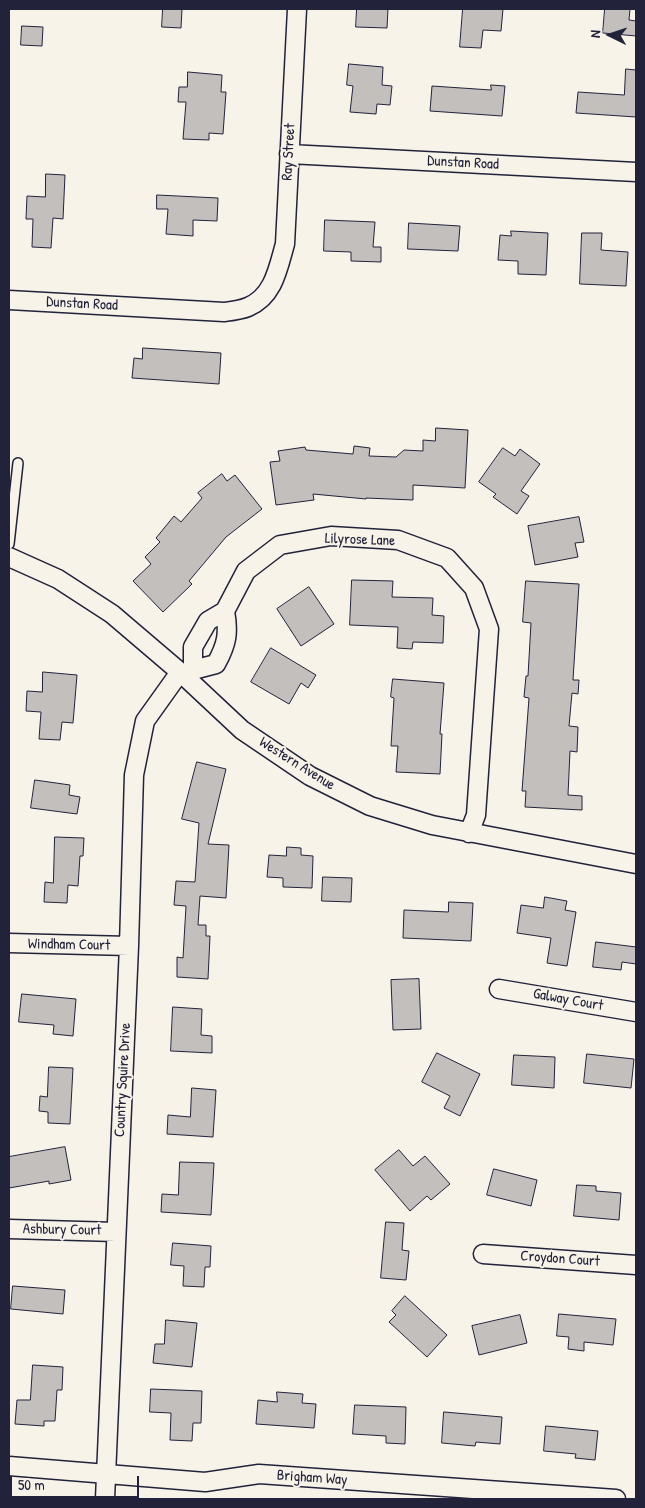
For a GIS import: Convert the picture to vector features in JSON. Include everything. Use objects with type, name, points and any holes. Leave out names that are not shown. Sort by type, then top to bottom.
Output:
[{"type":"street","name":"Ray Street","points":[[269,292],[278,271],[284,244],[296,9]]},
{"type":"street","name":"Dunstan Road","points":[[289,154],[636,172]]},
{"type":"street","name":"Dunstan Road","points":[[9,300],[224,312],[248,307],[269,292]]},
{"type":"street","name":"Lilyrose Lane","points":[[226,611],[246,571],[280,546],[331,536],[398,540],[446,558],[474,588],[489,629],[476,815],[469,833]]},
{"type":"street","name":"Western Avenue","points":[[9,557],[58,579],[112,614],[187,673],[242,730],[310,776],[370,806],[432,825],[636,864]]},
{"type":"street","points":[[226,611],[228,630],[224,650],[216,664],[187,673],[193,647],[208,621],[226,611]]},
{"type":"street","name":"Country Squire Drive","points":[[105,1499],[129,946],[134,775],[145,721],[187,673]]},
{"type":"street","name":"Windham Court","points":[[9,943],[129,946]]},
{"type":"street","name":"Galway Court","points":[[500,989],[636,1012]]},
{"type":"street","name":"Ashbury Court","points":[[9,1229],[116,1232]]},
{"type":"street","name":"Croydon Court","points":[[483,1254],[636,1265]]},
{"type":"street","name":"Brigham Way","points":[[9,1466],[205,1482],[259,1474],[616,1499]]},
{"type":"lane","points":[[9,544],[18,463]]},
{"type":"building","points":[[163,9],[182,9],[181,28],[162,27]]},
{"type":"building","points":[[357,9],[388,9],[387,28],[356,27]]},
{"type":"building","points":[[463,9],[503,9],[501,31],[483,30],[481,48],[460,47]]},
{"type":"building","points":[[605,9],[630,9],[629,20],[636,21],[636,36],[603,33]]},
{"type":"building","points":[[22,26],[43,27],[42,46],[21,45]]},
{"type":"building","points":[[349,64],[383,67],[382,85],[392,86],[390,105],[377,104],[376,114],[350,112],[353,86],[347,85]]},
{"type":"building","points":[[626,69],[636,70],[636,117],[576,113],[578,92],[624,95]]},
{"type":"building","points":[[188,72],[222,75],[221,92],[226,92],[223,134],[209,133],[209,140],[183,139],[186,102],[178,102],[179,87],[187,87]]},
{"type":"building","points":[[491,85],[505,86],[502,116],[430,111],[432,86],[491,90]]},
{"type":"building","points":[[46,174],[65,175],[63,219],[53,218],[51,248],[32,247],[33,219],[26,219],[27,196],[45,197]]},
{"type":"building","points":[[157,195],[218,198],[217,221],[193,220],[193,236],[166,234],[168,209],[157,209]]},
{"type":"building","points":[[325,220],[375,222],[373,247],[381,247],[381,262],[351,261],[351,252],[324,251]]},
{"type":"building","points":[[409,223],[460,226],[458,251],[408,249]]},
{"type":"building","points":[[511,231],[548,233],[546,275],[518,274],[518,261],[498,260],[500,235],[511,236]]},
{"type":"building","points":[[582,233],[602,233],[601,250],[628,252],[626,286],[580,284]]},
{"type":"building","points":[[143,348],[221,353],[219,384],[132,378],[134,358],[142,359]]},
{"type":"building","points":[[436,428],[468,430],[465,488],[413,485],[413,500],[366,499],[313,494],[314,500],[276,505],[270,462],[280,461],[278,451],[305,447],[306,450],[353,454],[354,446],[370,448],[369,456],[396,457],[404,450],[423,451],[423,440],[435,441]]},
{"type":"building","points":[[503,448],[515,456],[520,449],[540,464],[521,491],[529,496],[517,514],[493,497],[496,494],[479,482]]},
{"type":"building","points":[[222,474],[227,481],[235,475],[262,509],[226,537],[189,581],[192,584],[163,612],[133,581],[151,564],[145,557],[160,542],[156,538],[174,516],[181,522],[202,498],[198,493]]},
{"type":"building","points":[[579,517],[584,542],[575,543],[578,557],[535,565],[528,526]]},
{"type":"building","points":[[352,580],[393,581],[392,597],[433,598],[432,615],[444,616],[443,643],[413,642],[412,649],[397,648],[398,627],[350,625]]},
{"type":"building","points":[[526,581],[579,584],[573,680],[579,680],[578,694],[572,693],[569,726],[578,727],[577,752],[570,751],[568,795],[582,796],[582,810],[525,807],[526,791],[522,791],[529,698],[524,697],[526,676],[528,676],[531,623],[523,622]]},
{"type":"building","points":[[309,587],[334,624],[301,646],[277,609]]},
{"type":"building","points":[[271,648],[316,675],[308,688],[301,683],[289,704],[251,682]]},
{"type":"building","points":[[43,672],[77,675],[73,723],[62,722],[60,740],[39,739],[41,712],[26,711],[27,691],[42,692]]},
{"type":"building","points":[[393,679],[444,683],[440,734],[442,734],[440,774],[396,772],[398,746],[391,746],[394,698],[391,697]]},
{"type":"building","points":[[197,762],[226,769],[208,844],[229,845],[226,898],[200,896],[198,925],[206,925],[206,936],[210,936],[208,979],[177,977],[177,957],[183,958],[186,906],[174,905],[176,881],[195,882],[199,823],[182,819]]},
{"type":"building","points":[[35,780],[70,785],[69,795],[80,797],[77,814],[31,808]]},
{"type":"building","points":[[55,837],[84,838],[83,856],[80,856],[78,886],[68,885],[67,903],[44,902],[45,882],[53,883]]},
{"type":"building","points":[[287,847],[301,848],[301,855],[313,856],[312,888],[283,887],[283,878],[267,877],[269,855],[286,856]]},
{"type":"building","points":[[323,877],[352,878],[351,902],[322,901]]},
{"type":"building","points":[[545,897],[567,901],[565,910],[576,912],[567,966],[547,963],[551,938],[517,933],[521,905],[543,908]]},
{"type":"building","points":[[449,902],[473,903],[471,941],[403,938],[404,910],[448,912]]},
{"type":"building","points":[[596,942],[636,947],[636,964],[622,962],[621,970],[593,967]]},
{"type":"building","points":[[419,979],[421,1029],[393,1030],[391,980]]},
{"type":"building","points":[[22,994],[76,999],[73,1036],[53,1034],[54,1025],[19,1022]]},
{"type":"building","points":[[173,1007],[202,1009],[201,1035],[212,1036],[212,1053],[171,1051]]},
{"type":"building","points":[[437,1053],[480,1074],[460,1116],[444,1108],[450,1096],[422,1082]]},
{"type":"building","points":[[587,1054],[634,1059],[631,1088],[584,1083]]},
{"type":"building","points":[[514,1055],[555,1057],[554,1088],[512,1085]]},
{"type":"building","points":[[49,1067],[73,1068],[70,1124],[48,1123],[48,1112],[39,1111],[40,1096],[47,1097]]},
{"type":"building","points":[[192,1088],[216,1090],[213,1137],[167,1134],[168,1115],[190,1117]]},
{"type":"building","points":[[65,1147],[71,1180],[49,1184],[49,1181],[9,1188],[9,1157]]},
{"type":"building","points":[[399,1150],[413,1166],[425,1156],[450,1184],[431,1200],[427,1196],[410,1211],[375,1170]]},
{"type":"building","points":[[180,1162],[214,1163],[211,1215],[161,1212],[162,1194],[178,1195]]},
{"type":"building","points":[[494,1169],[537,1180],[531,1206],[487,1195]]},
{"type":"building","points":[[577,1185],[596,1186],[596,1191],[621,1193],[619,1220],[574,1216]]},
{"type":"building","points":[[386,1222],[404,1223],[402,1250],[409,1251],[406,1280],[381,1278]]},
{"type":"building","points":[[173,1243],[211,1246],[210,1267],[205,1267],[204,1287],[183,1286],[184,1266],[171,1265]]},
{"type":"building","points":[[13,1286],[65,1290],[63,1314],[11,1309]]},
{"type":"building","points":[[405,1296],[447,1335],[427,1357],[389,1322],[396,1315],[392,1311]]},
{"type":"building","points":[[559,1314],[616,1319],[613,1345],[584,1342],[584,1351],[568,1349],[569,1337],[557,1336]]},
{"type":"building","points":[[520,1315],[527,1343],[479,1355],[472,1326]]},
{"type":"building","points":[[166,1320],[197,1323],[192,1367],[153,1363],[155,1344],[164,1344]]},
{"type":"building","points":[[33,1365],[63,1367],[62,1390],[57,1390],[55,1421],[44,1421],[44,1426],[15,1424],[17,1400],[30,1400]]},
{"type":"building","points":[[151,1389],[202,1391],[201,1423],[193,1423],[192,1441],[170,1440],[171,1413],[150,1412]]},
{"type":"building","points":[[277,1392],[303,1394],[302,1403],[316,1404],[314,1428],[256,1424],[258,1400],[277,1402]]},
{"type":"building","points":[[355,1405],[406,1407],[405,1444],[386,1443],[386,1436],[353,1434]]},
{"type":"building","points":[[444,1412],[502,1417],[500,1444],[476,1442],[475,1446],[442,1443]]},
{"type":"building","points":[[546,1426],[598,1431],[595,1460],[575,1458],[576,1454],[544,1451]]}]
